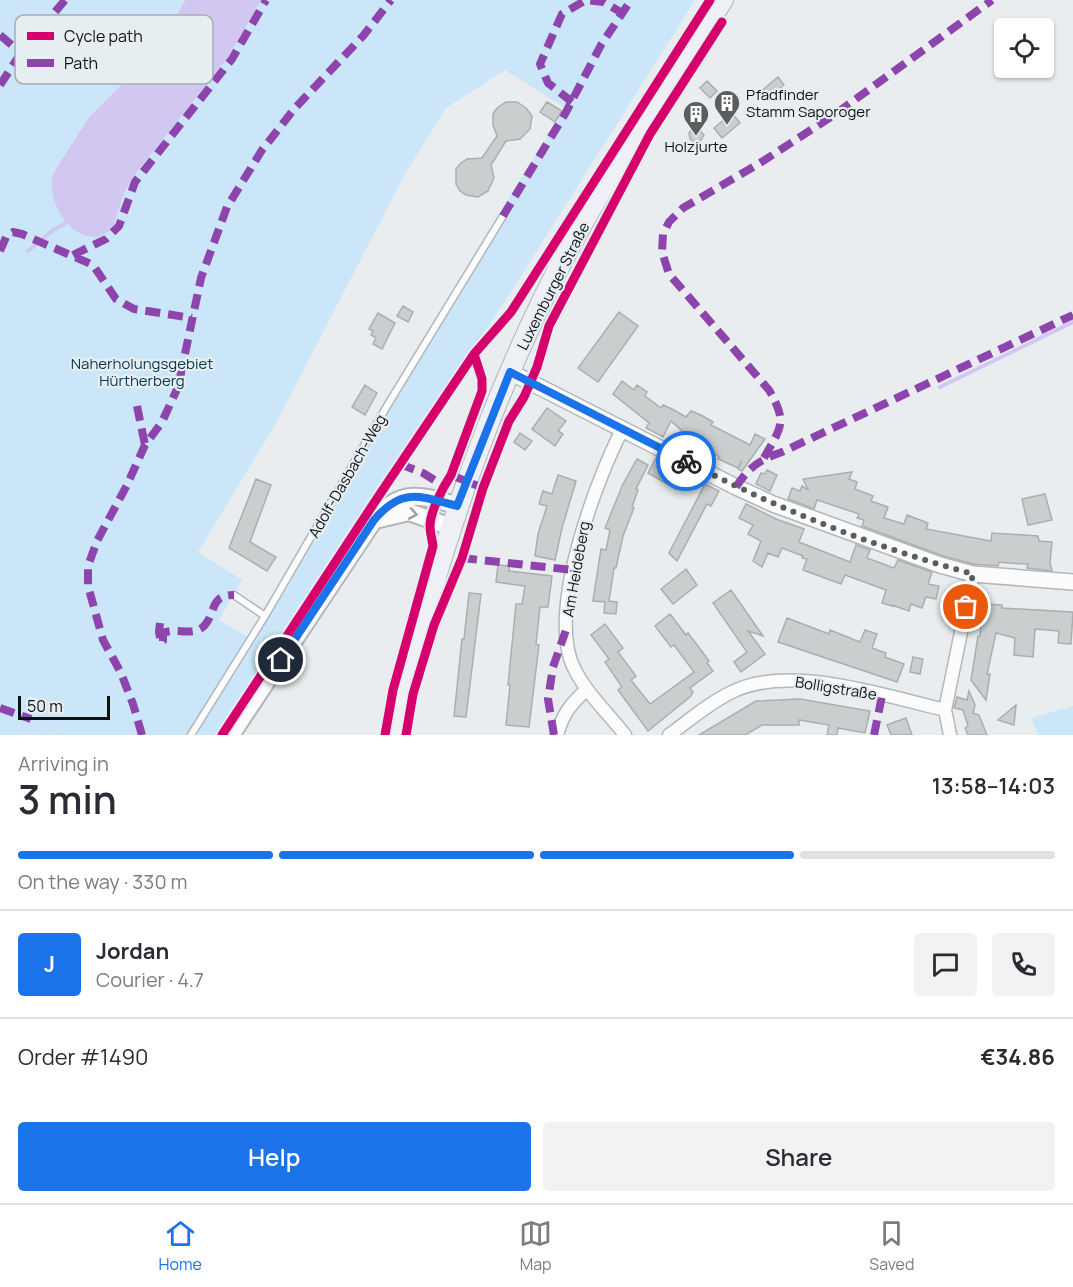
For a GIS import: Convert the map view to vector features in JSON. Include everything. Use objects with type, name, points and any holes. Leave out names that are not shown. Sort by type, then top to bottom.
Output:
[{"type":"main road","name":"Luxemburger Straße","points":[[394,735],[403,693],[457,506],[510,372],[548,290],[598,196],[670,78],[723,0]]},
{"type":"main road","points":[[231,735],[374,520],[386,506],[403,497],[419,497],[457,506]]},
{"type":"main road","points":[[374,520],[409,512],[451,527]]},
{"type":"street","points":[[510,372],[773,504],[940,565],[973,574],[1073,582]]},
{"type":"street","name":"Am Heideberg","points":[[623,428],[588,509],[578,548],[566,630],[568,651],[574,669],[625,735]]},
{"type":"street","points":[[950,735],[945,710],[973,574]]},
{"type":"street","name":"Bolligstraße","points":[[669,735],[716,700],[735,690],[757,683],[779,680],[806,680],[833,684],[945,710]]},
{"type":"street","points":[[557,735],[562,717],[573,701],[587,688]]},
{"type":"lane","name":"Adolf-Dasbach-Weg","points":[[190,735],[265,616],[387,406],[503,216]]},
{"type":"lane","points":[[234,595],[265,616]]},
{"type":"path","points":[[297,562],[325,580]]},
{"type":"path","points":[[31,719],[62,735]]},
{"type":"green space","name":"Naherholungsgebiet Hürtherberg","points":[[0,0],[185,0],[177,15],[15,15],[15,84],[122,84],[90,116],[112,230],[124,193],[135,174],[207,84],[213,84],[213,76],[227,59],[261,0],[695,0],[511,292],[215,735],[0,735]],"holes":[[[505,70],[565,108],[325,503],[248,637],[219,620],[242,580],[198,552],[275,425],[405,174],[446,108]]]},
{"type":"green space","points":[[1073,706],[1073,735],[1038,735],[1031,718]]},
{"type":"shaded area","points":[[185,0],[261,0],[227,59],[213,76],[213,15],[177,15]]},
{"type":"shaded area","points":[[122,84],[207,84],[135,174],[124,193],[112,230],[96,237],[84,235],[67,223],[55,203],[52,182],[54,172],[90,116]]},
{"type":"building","points":[[778,77],[784,85],[766,100],[759,93]]},
{"type":"building","points":[[707,81],[717,91],[710,98],[700,88]]},
{"type":"building","points":[[506,102],[517,102],[526,108],[532,116],[530,129],[520,139],[506,141],[491,165],[494,178],[488,191],[478,197],[466,195],[456,184],[456,169],[467,159],[482,158],[497,136],[493,125],[493,114]]},
{"type":"building","points":[[547,102],[562,111],[555,122],[540,112]]},
{"type":"building","name":"Pfadfinder Stamm Saporoger","points":[[732,113],[740,123],[722,138],[714,128]]},
{"type":"building","name":"Holzjurte","points":[[692,129],[699,129],[704,135],[700,141],[694,142],[690,139],[689,133]]},
{"type":"building","points":[[403,306],[413,312],[408,322],[397,316]]},
{"type":"building","points":[[619,312],[638,326],[598,382],[578,368]]},
{"type":"building","points":[[378,313],[395,323],[382,349],[373,344],[376,338],[371,335],[373,331],[369,329]]},
{"type":"building","points":[[622,381],[634,390],[637,385],[647,392],[645,396],[661,408],[663,405],[686,417],[691,411],[701,415],[713,422],[711,425],[750,445],[755,434],[765,439],[742,471],[738,469],[742,460],[738,468],[718,459],[719,457],[712,452],[688,439],[689,437],[671,421],[663,437],[646,428],[649,423],[613,394]]},
{"type":"building","points":[[365,385],[377,393],[365,415],[352,407]]},
{"type":"building","points":[[547,408],[566,421],[558,431],[563,434],[555,446],[532,429]]},
{"type":"building","points":[[520,433],[532,441],[525,450],[514,442]]},
{"type":"building","points":[[656,458],[685,473],[676,489],[648,473]]},
{"type":"building","points":[[637,459],[648,465],[636,489],[638,490],[632,507],[634,508],[623,536],[616,568],[614,568],[609,601],[617,602],[616,614],[604,613],[605,602],[593,601],[601,549],[606,550],[610,530],[605,528],[623,484]]},
{"type":"building","points":[[767,470],[777,475],[770,491],[756,484],[761,473],[765,474]]},
{"type":"building","points":[[852,472],[849,479],[857,482],[855,489],[873,496],[871,501],[888,507],[884,518],[904,524],[907,515],[928,523],[926,529],[991,541],[992,533],[1038,536],[1039,541],[1052,542],[1050,563],[1052,571],[1027,568],[1028,564],[999,562],[998,566],[973,564],[943,556],[862,526],[864,520],[857,518],[859,514],[817,500],[814,509],[788,499],[792,488],[800,491],[802,486],[808,490],[803,479]]},
{"type":"building","points":[[558,475],[576,481],[555,560],[535,556],[538,534],[547,506],[539,504],[543,491],[552,494]]},
{"type":"building","points":[[256,479],[271,485],[250,542],[276,557],[267,571],[229,548]]},
{"type":"building","points":[[705,484],[719,491],[711,506],[707,504],[677,561],[669,553]]},
{"type":"building","points":[[1045,494],[1052,520],[1028,525],[1022,499]]},
{"type":"building","points":[[746,504],[776,519],[804,529],[799,542],[850,562],[856,545],[870,550],[867,558],[894,568],[898,560],[932,572],[928,584],[939,586],[936,599],[926,597],[922,608],[911,604],[909,611],[882,603],[886,590],[845,575],[841,584],[803,570],[807,559],[782,548],[778,557],[768,553],[762,567],[753,561],[761,541],[748,534],[753,525],[739,518]]},
{"type":"building","points":[[498,565],[509,566],[509,571],[552,576],[548,607],[540,607],[536,644],[539,645],[529,727],[506,725],[516,604],[522,604],[525,586],[496,582]]},
{"type":"building","points":[[686,569],[697,585],[673,604],[661,589]]},
{"type":"building","points":[[731,590],[763,636],[748,631],[765,654],[741,672],[734,662],[747,652],[713,603]]},
{"type":"building","points":[[469,593],[481,594],[466,717],[454,716]]},
{"type":"building","points":[[983,604],[1002,605],[1002,608],[1073,612],[1071,644],[1058,643],[1059,631],[1035,629],[1033,657],[1014,655],[1015,638],[996,633],[987,674],[990,674],[986,700],[971,680],[978,636],[980,636]]},
{"type":"building","points":[[670,614],[686,635],[688,633],[709,661],[707,663],[713,671],[690,688],[693,692],[691,696],[648,731],[618,690],[622,687],[605,662],[609,659],[591,635],[605,624],[623,648],[618,652],[636,676],[631,680],[650,704],[694,672],[674,645],[671,647],[655,626]]},
{"type":"building","points":[[787,618],[829,634],[830,630],[860,642],[865,630],[877,634],[872,648],[886,653],[885,657],[904,664],[897,682],[778,642]]},
{"type":"building","points":[[913,657],[923,659],[920,674],[910,672]]},
{"type":"building","points":[[969,691],[975,705],[973,713],[979,715],[987,735],[968,735],[963,710],[954,708],[957,697],[967,700]]},
{"type":"building","points":[[800,699],[870,711],[865,733],[838,728],[837,735],[827,735],[829,725],[799,720],[799,725],[762,725],[745,735],[699,735],[756,701]]},
{"type":"building","points":[[1016,705],[1014,725],[998,720]]},
{"type":"building","points":[[906,718],[912,735],[891,735],[887,725]]},
{"type":"waterway","points":[[28,251],[53,230],[66,223]]},
{"type":"waterway","points":[[940,387],[1073,322]]},
{"type":"marked path","points":[[53,15],[65,0]]},
{"type":"marked path","points":[[213,83],[232,59],[266,0]]},
{"type":"marked path","points":[[142,735],[121,673],[103,640],[88,586],[88,566],[97,541],[145,445],[162,422],[178,387],[201,278],[227,207],[262,150],[295,108],[363,36],[391,0]]},
{"type":"marked path","points":[[572,102],[548,83],[540,64],[562,14],[586,0],[604,2],[622,13]]},
{"type":"marked path","points":[[503,216],[565,114],[601,45],[631,0]]},
{"type":"marked path","points":[[764,458],[780,425],[779,410],[775,401],[769,390],[669,274],[662,252],[663,234],[669,222],[683,208],[760,163],[834,115],[992,0]]},
{"type":"marked path","points":[[0,35],[15,48]]},
{"type":"marked path","points":[[0,85],[15,62]]},
{"type":"marked path","points":[[73,255],[106,239],[119,226],[135,182],[212,84]]},
{"type":"marked path","points":[[0,251],[7,235],[13,232],[22,234],[93,265],[116,299],[134,309],[192,318]]},
{"type":"marked path","points":[[736,487],[750,469],[767,458],[1073,315]]},
{"type":"marked path","points":[[137,406],[145,445]]},
{"type":"marked path","points":[[400,464],[423,473],[444,486]]},
{"type":"marked path","points":[[451,475],[483,488]]},
{"type":"marked path","points":[[462,558],[573,570]]},
{"type":"marked path","points":[[160,623],[161,643],[163,633],[168,631],[200,629],[208,621],[217,601],[234,595]]},
{"type":"marked path","points":[[554,735],[548,699],[553,667],[566,630]]},
{"type":"marked path","points":[[874,735],[882,696]]},
{"type":"marked path","points":[[0,708],[31,719]]},
{"type":"cycle path","points":[[385,735],[393,690],[433,546],[430,526],[432,514],[451,475],[482,391],[482,379],[474,354],[511,312],[710,0]]},
{"type":"cycle path","points":[[406,735],[413,694],[434,625],[462,558],[483,488],[509,421],[524,397],[537,367],[549,326],[650,134],[722,22]]},
{"type":"cycle path","points":[[222,735],[474,354]]},
{"type":"way so far","points":[[686,461],[773,504],[940,565],[973,574],[966,607]]},
{"type":"place","name":"Pfadfinder Stamm Saporoger","points":[[727,126]]},
{"type":"place","name":"Holzjurte","points":[[696,137]]},
{"type":"route","points":[[281,660],[374,520],[386,506],[403,497],[411,496],[438,500],[457,506],[510,372],[686,461]]}]
